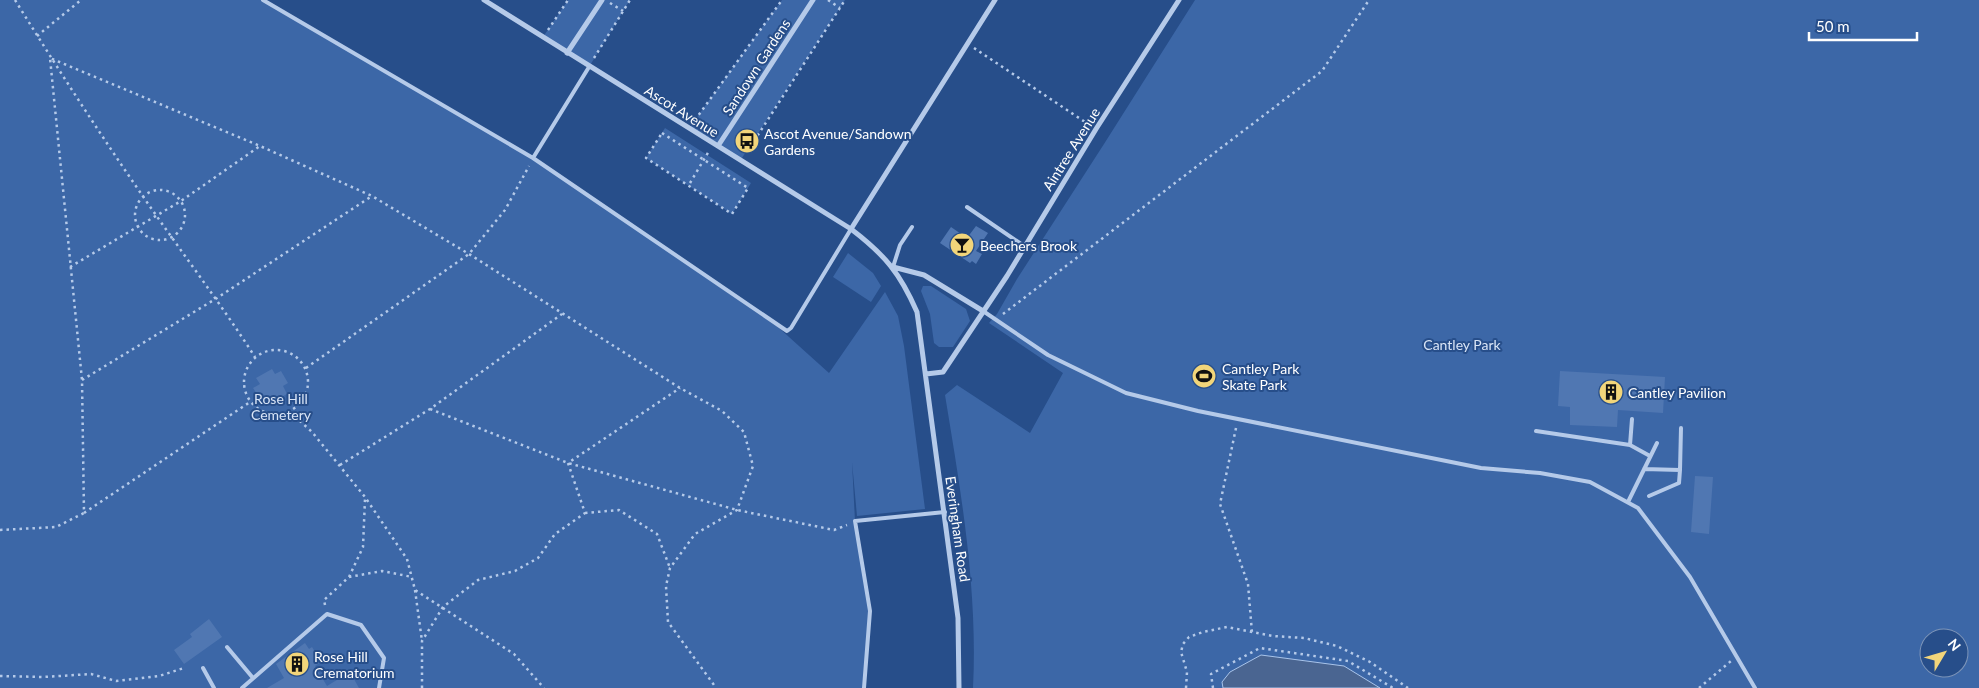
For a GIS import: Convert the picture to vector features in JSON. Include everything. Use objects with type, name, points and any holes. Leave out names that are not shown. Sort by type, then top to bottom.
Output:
[{"type":"street","name":"Ascot Avenue","points":[[484,0],[851,229],[880,252],[893,267],[909,293],[917,312],[926,374]]},
{"type":"street","points":[[567,53],[603,0]]},
{"type":"street","name":"Sandown Gardens","points":[[716,145],[813,0]]},
{"type":"street","points":[[851,229],[995,0]]},
{"type":"street","name":"Aintree Avenue","points":[[926,374],[943,372],[1179,0]]},
{"type":"street","points":[[893,267],[924,275],[983,311]]},
{"type":"street","name":"Everingham Road","points":[[926,374],[958,618],[959,688]]},
{"type":"lane","points":[[264,0],[533,158],[787,331],[791,328],[851,229]]},
{"type":"lane","points":[[533,158],[589,67]]},
{"type":"lane","points":[[967,207],[1024,246]]},
{"type":"lane","points":[[893,267],[900,245],[912,227]]},
{"type":"lane","points":[[983,311],[1048,355],[1126,393],[1238,419],[1481,468],[1540,473],[1590,482],[1638,508],[1690,577],[1754,688]]},
{"type":"lane","points":[[1630,444],[1632,419]]},
{"type":"lane","points":[[1649,496],[1679,483],[1681,428]]},
{"type":"lane","points":[[1536,431],[1630,444],[1650,456]]},
{"type":"lane","points":[[1628,502],[1657,443]]},
{"type":"lane","points":[[1644,468],[1680,470]]},
{"type":"lane","points":[[864,688],[870,610],[855,521],[945,512]]},
{"type":"lane","points":[[242,688],[327,614],[360,625],[384,658],[379,688]]},
{"type":"lane","points":[[227,647],[253,678]]},
{"type":"lane","points":[[203,668],[214,688]]},
{"type":"path","points":[[15,0],[50,58],[143,196],[217,298],[255,357]]},
{"type":"path","points":[[37,36],[81,0]]},
{"type":"path","points":[[543,37],[568,0]]},
{"type":"path","points":[[603,0],[623,11]]},
{"type":"path","points":[[589,67],[630,0]]},
{"type":"path","points":[[689,128],[782,0]]},
{"type":"path","points":[[828,0],[840,8]]},
{"type":"path","points":[[740,161],[845,0]]},
{"type":"path","points":[[996,320],[1322,70],[1369,0]]},
{"type":"path","points":[[968,44],[1096,129]]},
{"type":"path","points":[[50,58],[260,146],[372,196],[469,254],[680,388],[722,411],[744,432],[753,466],[737,510],[695,534],[670,568],[666,586],[668,622],[714,684],[713,688]]},
{"type":"path","points":[[50,58],[82,380],[84,513]]},
{"type":"path","points":[[662,133],[703,160],[748,188],[732,214],[646,158],[662,133]]},
{"type":"path","points":[[690,183],[703,160],[716,145]]},
{"type":"path","points":[[70,267],[181,202],[260,146]]},
{"type":"path","points":[[306,368],[469,254],[505,210],[533,158]]},
{"type":"path","points":[[156,190],[163,190],[177,196],[181,202],[185,216],[184,223],[172,236],[159,240],[151,238],[138,228],[134,211],[143,196],[156,190]]},
{"type":"path","points":[[82,380],[217,298],[372,196]]},
{"type":"path","points":[[340,465],[430,409],[562,314]]},
{"type":"path","points":[[283,350],[300,360],[306,368],[309,378],[306,393],[298,406],[290,412],[268,414],[250,402],[243,383],[244,373],[255,357],[264,352],[283,350]]},
{"type":"path","points":[[568,462],[680,388]]},
{"type":"path","points":[[0,530],[56,527],[84,513],[250,402]]},
{"type":"path","points":[[430,409],[568,462],[737,510],[834,530],[855,521]]},
{"type":"path","points":[[290,412],[312,432],[340,465],[365,497],[407,560],[415,590],[422,641],[422,688]]},
{"type":"path","points":[[1238,419],[1220,504],[1248,584],[1252,633]]},
{"type":"path","points":[[568,462],[585,513]]},
{"type":"path","points":[[327,614],[324,600],[349,577],[363,547],[365,497]]},
{"type":"path","points":[[422,641],[443,607],[478,580],[515,571],[538,558],[555,534],[585,513],[619,510],[657,534],[670,568]]},
{"type":"path","points":[[349,577],[382,571],[412,577]]},
{"type":"path","points":[[415,590],[514,654],[544,688]]},
{"type":"path","points":[[1186,688],[1186,672],[1181,652],[1183,644],[1189,637],[1228,628],[1252,633],[1304,638],[1337,646],[1370,662],[1408,688]]},
{"type":"path","points":[[1213,688],[1211,674],[1260,648],[1348,661],[1394,688]]},
{"type":"path","points":[[1699,688],[1736,656]]},
{"type":"path","points":[[0,676],[43,677],[91,674],[116,681],[159,676],[184,668]]},
{"type":"green space","name":"Rose Hill Cemetery","points":[[0,0],[263,0],[533,158],[779,328],[829,373],[885,292],[898,316],[904,346],[925,509],[857,516],[852,462],[855,521],[870,611],[864,688],[0,688]]},
{"type":"green space","points":[[568,0],[630,0],[589,67],[543,37]]},
{"type":"green space","points":[[782,0],[845,0],[740,161],[689,128]]},
{"type":"green space","name":"Cantley Park","points":[[1195,0],[1979,0],[1979,688],[973,688],[974,651],[971,578],[945,395],[957,385],[1030,433],[1063,373],[989,323],[997,314],[1017,279]]},
{"type":"green space","points":[[665,128],[751,183],[732,214],[646,158]]},
{"type":"green space","points":[[848,253],[873,273],[881,286],[871,302],[833,277]]},
{"type":"green space","points":[[923,286],[931,286],[966,309],[970,321],[953,347],[939,347],[934,343],[930,314],[921,291]]},
{"type":"shaded area","points":[[1261,655],[1344,666],[1380,688],[1223,688],[1222,682],[1230,672]]},
{"type":"building","name":"Beechers Brook","points":[[976,226],[988,233],[976,251],[982,254],[976,264],[972,261],[970,263],[940,243],[951,227],[967,238]]},
{"type":"building","points":[[272,369],[275,374],[281,371],[288,383],[283,386],[287,394],[274,401],[269,395],[261,400],[253,388],[260,384],[256,378]]},
{"type":"building","name":"Cantley Pavilion","points":[[1560,371],[1665,377],[1663,413],[1618,410],[1617,427],[1570,425],[1570,407],[1558,406]]},
{"type":"building","points":[[1695,476],[1713,477],[1709,534],[1691,532]]},
{"type":"building","points":[[209,619],[222,637],[184,664],[174,650],[192,637],[190,634]]},
{"type":"building","name":"Rose Hill Crematorium","points":[[305,643],[309,649],[312,647],[321,662],[315,666],[327,686],[350,672],[359,688],[267,688],[284,678],[276,664]]},
{"type":"place","name":"Ascot Avenue/Sandown Gardens","points":[[747,141]]},
{"type":"place","name":"Beechers Brook","points":[[962,245]]},
{"type":"place","name":"Cantley Park Skate Park","points":[[1204,376]]},
{"type":"place","name":"Cantley Pavilion","points":[[1611,392]]},
{"type":"place","name":"Rose Hill Crematorium","points":[[297,664]]}]
